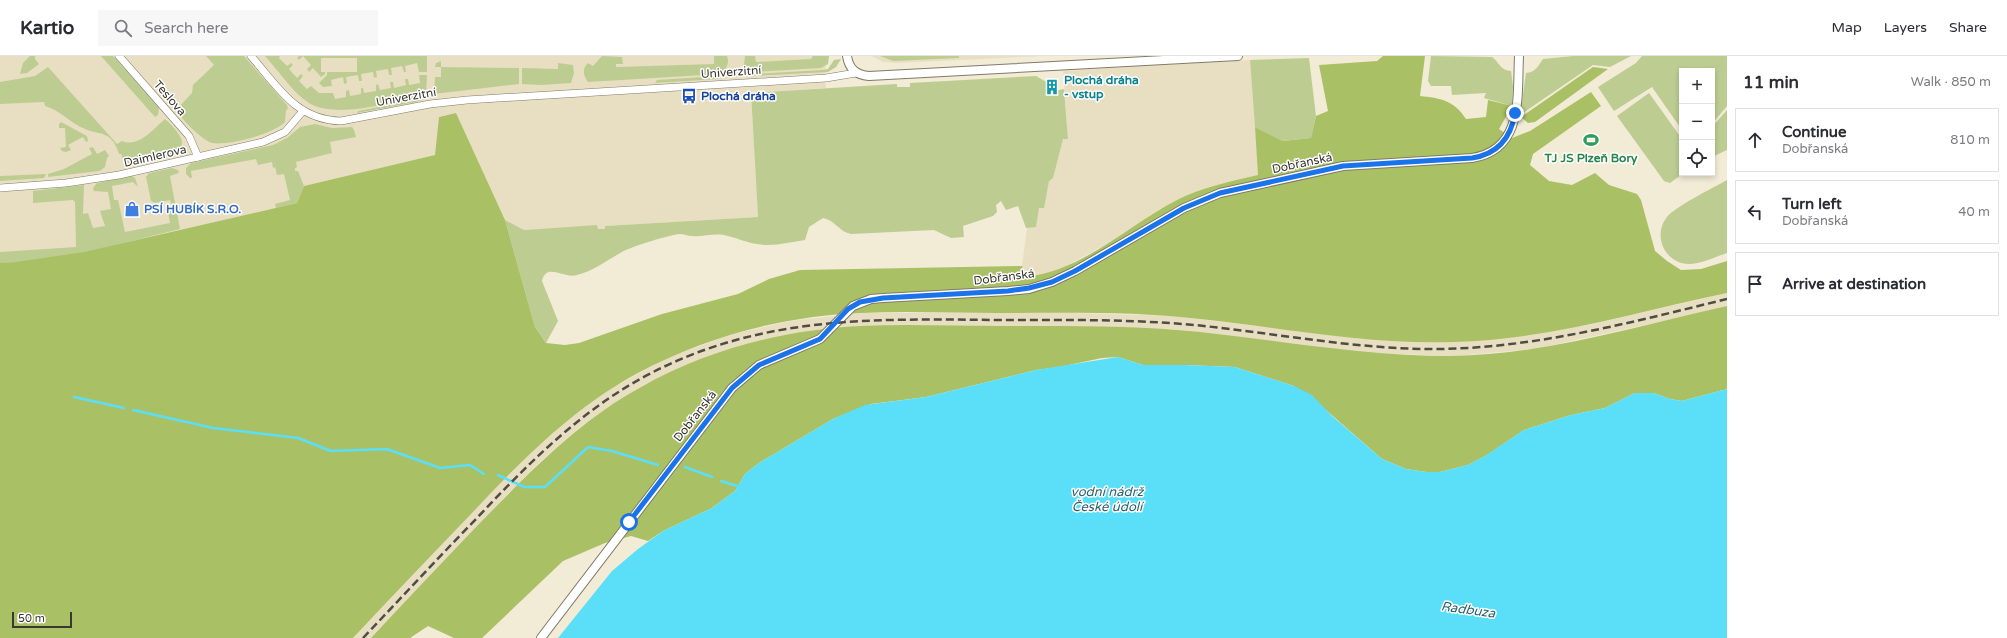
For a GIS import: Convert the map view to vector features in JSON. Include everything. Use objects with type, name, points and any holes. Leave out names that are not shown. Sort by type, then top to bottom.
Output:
[{"type":"street","name":"Teslova","points":[[119,56],[189,136],[198,157]]},
{"type":"street","name":"Univerzitní","points":[[251,56],[302,112],[323,120],[341,121],[430,104],[467,100],[826,78],[856,72],[869,76],[1238,56]]},
{"type":"street","points":[[847,56],[850,66],[856,72]]},
{"type":"street","name":"Dobřanská","points":[[541,638],[732,388],[759,365],[820,339],[853,306],[871,299],[1008,291],[1029,288],[1052,282],[1075,271],[1184,208],[1220,193],[1343,166],[1472,158],[1487,154],[1505,142],[1512,127],[1517,95],[1519,56]]},
{"type":"street","name":"Daimlerova","points":[[0,188],[88,180],[140,171],[198,157],[277,137],[290,127],[302,112]]},
{"type":"shaded area","points":[[0,56],[825,56],[826,88],[751,93],[758,217],[605,226],[605,229],[598,229],[597,226],[524,230],[505,220],[456,113],[439,117],[436,155],[304,186],[297,203],[83,252],[0,263]]},
{"type":"shaded area","points":[[872,56],[1044,56],[896,63],[883,62]]},
{"type":"shaded area","points":[[1250,60],[1259,175],[1203,190],[1061,269],[1043,275],[1024,277],[1022,266],[1033,183],[1063,139],[1068,138],[1063,71]]},
{"type":"shaded area","points":[[1727,293],[1727,306],[1655,323],[1534,349],[1454,356],[1370,353],[1173,329],[1071,326],[836,328],[792,334],[736,347],[688,364],[643,385],[584,424],[542,460],[503,499],[371,638],[353,638],[493,490],[533,450],[575,414],[614,387],[658,363],[683,352],[733,334],[790,321],[862,313],[1071,313],[1174,316],[1371,340],[1454,342],[1532,335],[1593,324]]},
{"type":"green space","points":[[30,56],[35,56],[35,59],[39,64],[27,73],[20,74],[23,63]]},
{"type":"green space","points":[[101,56],[113,56],[156,104],[159,108],[158,115],[155,117]]},
{"type":"green space","points":[[206,56],[244,56],[287,105],[288,109],[286,110],[285,122],[271,131],[261,135],[229,143],[212,143],[197,133],[186,123],[177,109],[192,93],[193,85],[214,65]]},
{"type":"green space","points":[[265,56],[280,56],[279,58],[287,66],[291,63],[293,65],[289,69],[297,78],[301,74],[303,76],[299,81],[307,89],[311,86],[319,93],[333,93],[335,99],[346,97],[346,91],[349,90],[350,96],[361,94],[361,88],[363,88],[364,93],[376,91],[376,85],[378,84],[380,90],[391,88],[390,82],[393,82],[394,88],[406,85],[405,79],[408,79],[409,85],[420,83],[419,75],[427,75],[426,95],[383,105],[350,110],[321,108],[309,103],[297,93]]},
{"type":"green space","points":[[299,56],[303,56],[299,60],[297,58]]},
{"type":"green space","points":[[303,56],[427,56],[427,72],[419,72],[417,63],[405,66],[406,72],[404,72],[402,66],[391,68],[392,75],[389,75],[388,69],[376,71],[377,77],[374,78],[373,72],[361,74],[362,81],[359,81],[358,75],[346,77],[347,83],[344,84],[343,77],[331,80],[332,86],[323,87],[319,83],[327,75],[327,72],[357,72],[357,58],[321,58],[321,72],[325,72],[325,74],[321,77],[313,68],[309,72],[307,69],[311,65]]},
{"type":"green space","points":[[602,56],[622,57],[623,64],[616,64],[616,67],[714,64],[714,56],[727,56],[728,63],[721,74],[588,82],[584,74],[585,68],[588,63],[593,66]]},
{"type":"green space","points":[[745,56],[755,56],[756,62],[811,59],[813,56],[829,56],[828,64],[821,68],[752,72],[744,65]]},
{"type":"green space","points":[[880,56],[959,56],[959,58],[893,61]]},
{"type":"green space","points":[[1383,56],[1425,56],[1420,96],[1446,101],[1457,108],[1466,119],[1486,117],[1488,100],[1512,106],[1499,129],[1512,138],[1530,131],[1591,92],[1601,106],[1533,154],[1530,165],[1549,181],[1572,185],[1595,173],[1609,185],[1637,194],[1641,200],[1655,251],[1681,270],[1701,269],[1727,261],[1727,293],[1557,331],[1489,340],[1454,342],[1390,341],[1326,335],[1175,316],[1124,314],[878,312],[803,318],[746,330],[691,348],[638,373],[592,402],[549,436],[529,455],[353,638],[0,638],[0,263],[84,252],[297,203],[304,186],[435,155],[439,117],[456,113],[505,220],[535,327],[546,343],[565,345],[579,343],[662,314],[738,294],[769,279],[800,270],[1022,266],[1025,277],[1046,273],[1086,257],[1160,210],[1188,195],[1218,185],[1258,175],[1255,127],[1283,141],[1311,138],[1316,116],[1328,111],[1319,65],[1377,61]]},
{"type":"green space","points":[[1431,56],[1492,57],[1502,68],[1511,71],[1513,86],[1512,106],[1484,98],[1486,93],[1452,95],[1451,86],[1431,86],[1428,81]]},
{"type":"green space","points":[[1573,56],[1631,56],[1610,67],[1593,65],[1520,115],[1526,73],[1534,70],[1543,59]]},
{"type":"green space","points":[[1642,56],[1727,56],[1727,106],[1715,120],[1715,68],[1679,68],[1679,126],[1652,87],[1614,111],[1598,87],[1636,63]]},
{"type":"green space","points":[[1309,58],[1316,116],[1311,138],[1283,141],[1255,127],[1250,60]]},
{"type":"green space","points":[[841,59],[836,67],[828,72],[752,76],[753,74],[823,70],[828,69],[834,60]]},
{"type":"green space","points":[[441,61],[441,67],[435,67],[436,63]]},
{"type":"green space","points":[[558,63],[573,65],[574,73],[571,83],[541,85],[522,84],[522,68],[558,69]]},
{"type":"green space","points":[[48,67],[117,144],[122,141],[134,142],[140,140],[165,119],[173,126],[181,139],[182,144],[180,149],[168,156],[129,164],[124,161],[110,138],[80,126],[55,110],[45,106],[44,102],[0,104],[0,82],[35,76]]},
{"type":"green space","points":[[441,67],[519,68],[519,84],[434,94],[435,77],[441,77]]},
{"type":"green space","points":[[1593,67],[1608,69],[1535,122],[1528,123],[1521,117]]},
{"type":"green space","points":[[719,76],[721,78],[718,79],[655,83],[657,80]]},
{"type":"green space","points":[[1036,76],[1048,83],[1055,91],[1064,89],[1068,139],[1063,139],[1053,178],[1049,181],[1044,208],[1039,208],[1036,227],[1026,228],[1018,206],[1006,210],[1001,201],[996,205],[997,212],[993,216],[963,226],[964,237],[951,238],[934,230],[851,234],[843,231],[831,221],[823,218],[809,227],[805,240],[775,245],[763,245],[719,234],[696,236],[682,234],[675,235],[651,241],[627,250],[595,268],[577,275],[572,276],[556,272],[547,273],[544,275],[542,281],[558,321],[546,343],[535,327],[505,220],[524,230],[597,225],[598,229],[605,229],[605,226],[758,217],[751,93],[897,84],[897,87],[910,87],[910,83]]},
{"type":"green space","points":[[1649,93],[1679,135],[1680,176],[1670,183],[1664,181],[1617,116]]},
{"type":"green space","points":[[425,98],[416,102],[357,113],[358,111]]},
{"type":"green space","points":[[1727,110],[1727,150],[1715,156],[1715,140],[1715,124]]},
{"type":"green space","points":[[61,122],[87,136],[88,141],[86,142],[83,137],[68,145],[71,150],[66,152],[62,151],[60,148],[66,147],[65,128],[59,128],[59,124]]},
{"type":"green space","points":[[315,124],[332,128],[352,127],[356,137],[330,142],[332,153],[296,162],[297,167],[295,168],[295,171],[298,171],[304,186],[297,203],[276,208],[275,204],[290,200],[284,174],[277,175],[275,167],[273,168],[272,162],[258,165],[256,159],[191,171],[192,178],[186,174],[186,168],[191,163],[273,145],[287,138],[300,127]]},
{"type":"green space","points":[[93,147],[97,154],[105,150],[109,156],[105,167],[100,171],[48,177],[48,174],[64,169],[92,154],[89,148]]},
{"type":"green space","points":[[172,168],[178,170],[179,173],[170,176],[180,229],[91,251],[46,259],[0,263],[0,252],[76,247],[75,202],[73,200],[33,203],[33,191],[84,185],[83,214],[88,213],[93,228],[105,226],[100,211],[111,209],[108,192],[94,191],[93,188],[97,183],[132,176],[135,178],[138,187],[133,182],[112,186],[114,200],[118,200],[125,232],[170,223],[167,207],[172,206],[170,200],[155,203],[151,201],[146,177],[149,173]]},
{"type":"green space","points":[[46,174],[44,178],[0,181],[0,176]]},
{"type":"green space","points":[[1727,180],[1727,253],[1694,264],[1681,263],[1673,259],[1663,247],[1661,240],[1663,224],[1667,217],[1686,203]]},
{"type":"green space","points":[[1727,306],[1727,389],[1682,401],[1670,399],[1654,393],[1635,393],[1605,408],[1571,415],[1524,430],[1487,455],[1468,465],[1440,472],[1426,472],[1406,469],[1382,459],[1327,411],[1294,386],[1235,367],[1143,365],[1118,357],[1102,358],[1036,370],[926,397],[871,404],[833,419],[759,463],[745,474],[735,491],[712,508],[663,531],[648,541],[631,536],[605,543],[563,561],[482,638],[454,638],[428,626],[410,638],[371,638],[478,525],[535,468],[554,450],[596,416],[641,387],[693,362],[720,352],[775,337],[832,328],[860,326],[1100,326],[1200,332],[1388,354],[1451,356],[1521,351],[1556,345]]},
{"type":"water","name":"vodní nádrž České údolí","points":[[1118,357],[1143,365],[1235,367],[1294,386],[1312,395],[1332,416],[1382,459],[1406,469],[1426,472],[1440,472],[1468,465],[1485,456],[1524,430],[1571,415],[1605,408],[1635,393],[1654,393],[1670,399],[1682,401],[1727,389],[1727,638],[558,638],[612,571],[638,549],[663,531],[712,508],[735,491],[745,474],[759,463],[833,419],[865,405],[926,397],[1036,370]]},
{"type":"waterway","points":[[74,397],[124,408]]},
{"type":"waterway","points":[[133,410],[213,428],[298,438],[331,451],[387,449],[440,468],[470,465],[484,474]]},
{"type":"waterway","points":[[498,475],[524,487],[545,487],[588,447],[612,451],[658,465]]},
{"type":"waterway","points":[[685,467],[712,477]]},
{"type":"waterway","points":[[721,481],[740,487]]},
{"type":"railway","points":[[363,638],[514,480],[573,425],[617,393],[640,379],[684,358],[728,342],[772,332],[817,325],[862,321],[1078,320],[1129,321],[1204,326],[1370,346],[1426,349],[1464,348],[1503,345],[1578,333],[1615,326],[1727,299]]},
{"type":"place","name":"Plochá dráha - vstup","points":[[1052,87]]},
{"type":"place","name":"Plochá dráha","points":[[689,96]]},
{"type":"place","name":"TJ JS Plzeň Bory","points":[[1591,140]]},
{"type":"place","name":"PSÍ HUBÍK S.R.O.","points":[[132,209]]},
{"type":"route","points":[[629,522],[732,388],[759,365],[813,344],[826,334],[848,309],[860,302],[883,298],[1008,291],[1029,288],[1052,282],[1075,271],[1184,208],[1220,193],[1343,166],[1480,157],[1494,150],[1505,142],[1512,127],[1515,113]]},
{"type":"water label","name":"Radbuza","points":[[1468,610]]}]
